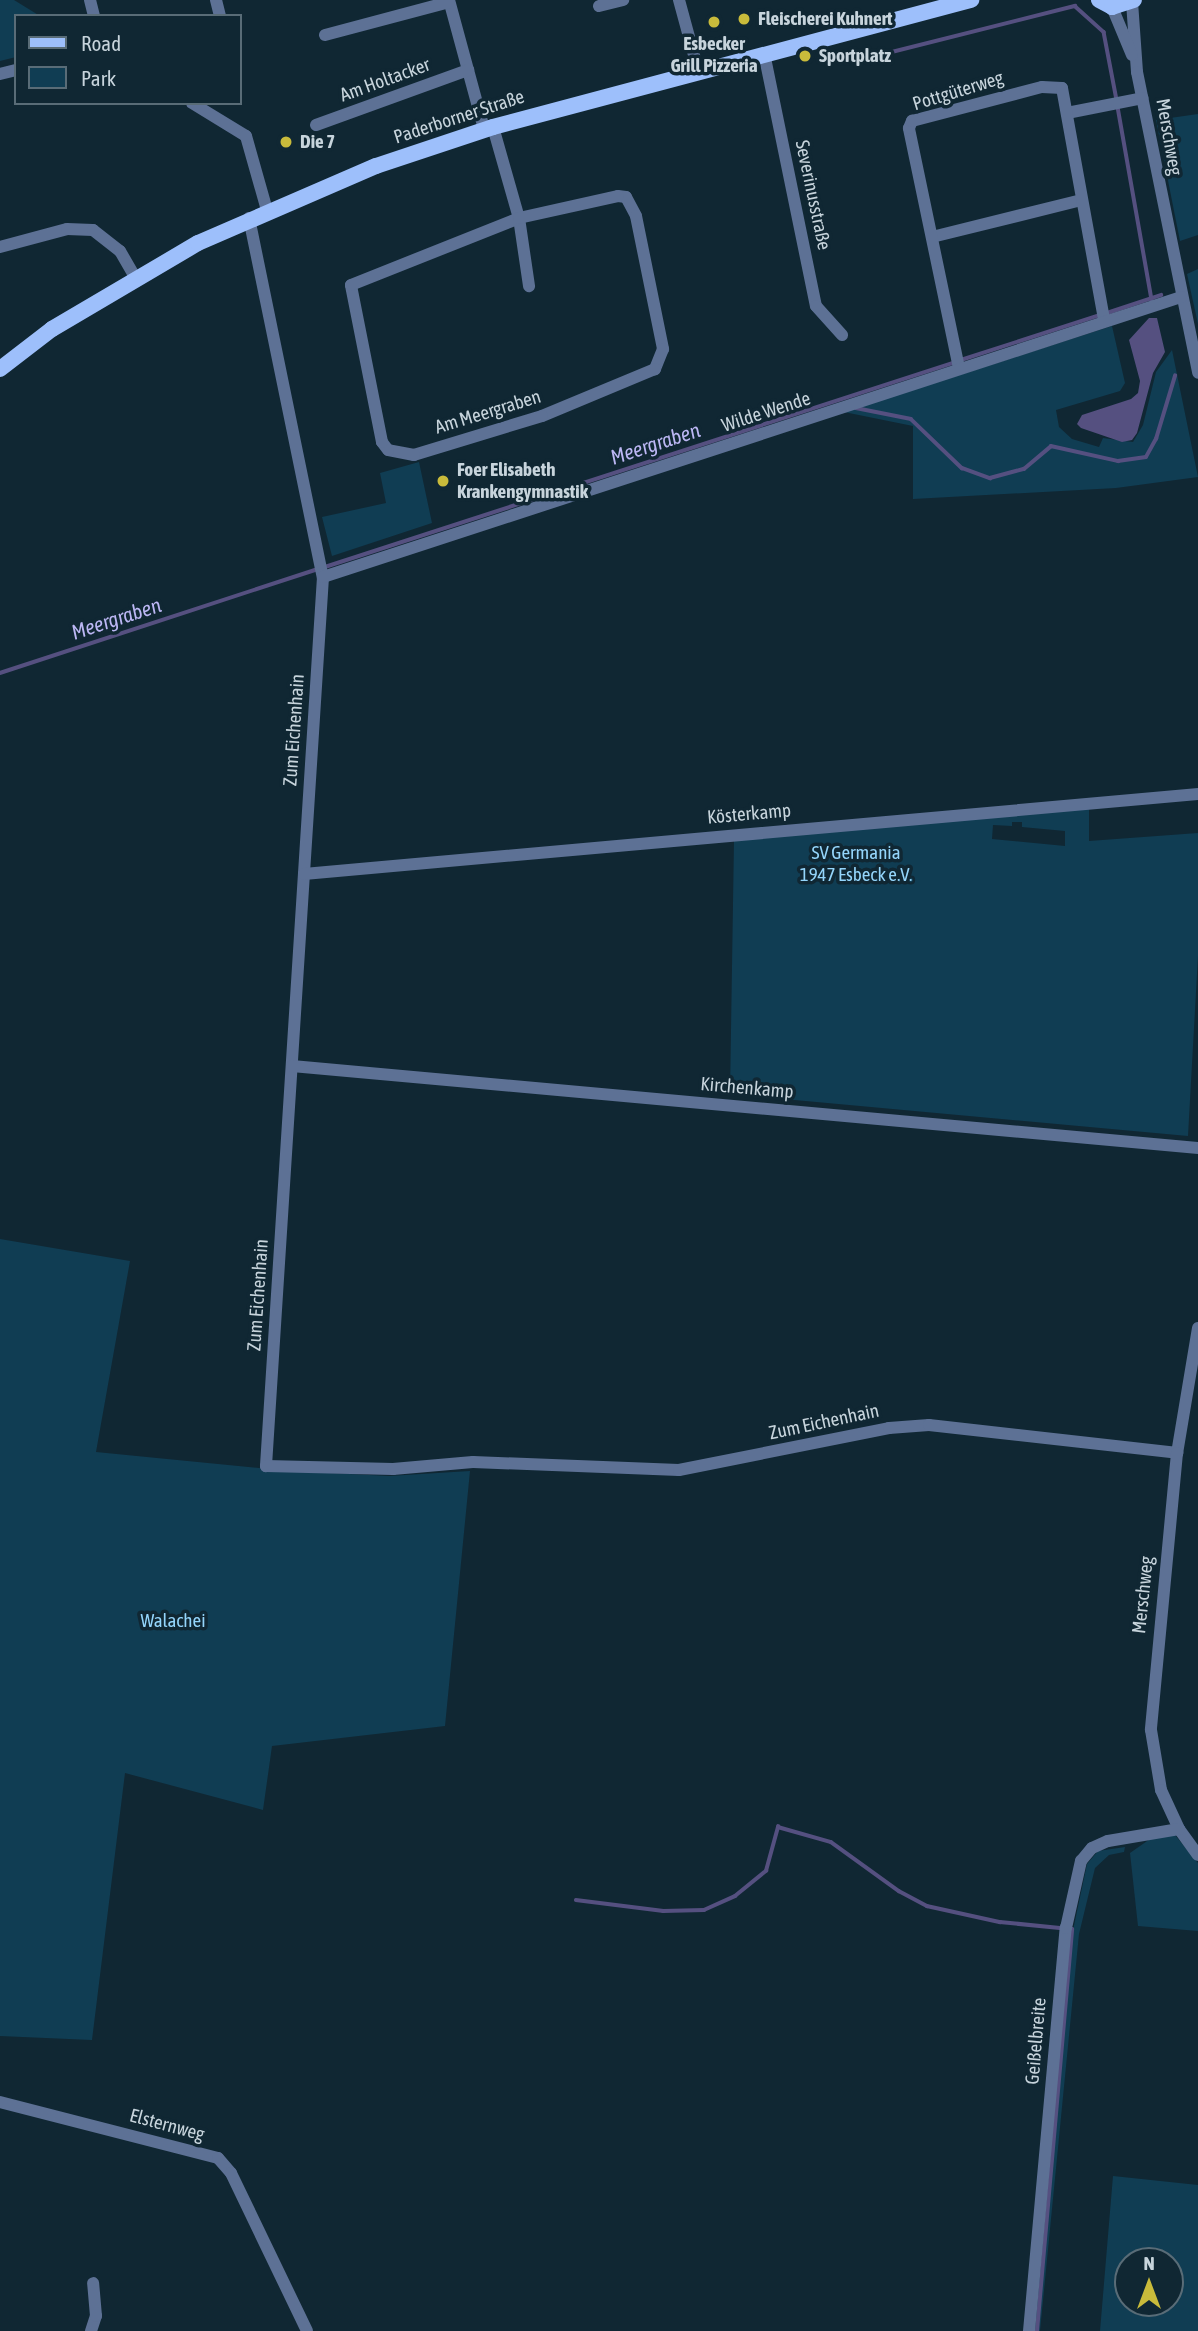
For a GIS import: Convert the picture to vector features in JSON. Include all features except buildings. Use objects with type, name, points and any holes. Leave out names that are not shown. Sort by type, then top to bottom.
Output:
[{"type":"main road","name":"Paderborner Straße","points":[[0,369],[52,329],[135,277],[249,218],[376,166],[488,128],[698,70],[971,0]]},
{"type":"main road","points":[[1105,4],[1133,1]]},
{"type":"street","points":[[599,6],[623,0]]},
{"type":"street","points":[[679,0],[698,70]]},
{"type":"street","points":[[325,35],[449,1],[468,70],[519,218],[529,286]]},
{"type":"street","name":"Merschweg","points":[[1133,1],[1138,72],[1198,373]]},
{"type":"street","name":"Merschweg","points":[[1105,4],[1138,72]]},
{"type":"street","name":"Severinusstraße","points":[[764,53],[816,306],[842,335]]},
{"type":"street","name":"Am Holtacker","points":[[316,125],[468,70]]},
{"type":"street","name":"Pottgüterweg","points":[[959,368],[909,128],[912,121],[1054,85],[1062,88],[1104,320]]},
{"type":"street","points":[[1067,113],[1143,98]]},
{"type":"street","points":[[211,108],[246,136],[267,211]]},
{"type":"street","name":"Am Meergraben","points":[[626,197],[636,216],[662,360],[654,369],[542,416],[414,455],[388,450],[382,442],[351,285],[519,218],[626,197]]},
{"type":"street","points":[[932,237],[1082,200]]},
{"type":"street","name":"Zum Eichenhain","points":[[249,218],[323,577],[266,1465],[393,1469],[473,1462],[679,1470],[889,1429],[929,1425],[1177,1453]]},
{"type":"street","points":[[0,247],[67,229],[93,230],[120,251],[135,277]]},
{"type":"street","name":"Wilde Wende","points":[[323,577],[1181,297]]},
{"type":"street","name":"Kösterkamp","points":[[304,874],[1198,793]]},
{"type":"street","name":"Kirchenkamp","points":[[292,1066],[1198,1148]]},
{"type":"street","name":"Merschweg","points":[[1198,1328],[1177,1453],[1151,1730],[1155,1771],[1179,1829],[1198,1856]]},
{"type":"street","name":"Geißelbreite","points":[[1029,2331],[1066,1928],[1081,1861],[1092,1848],[1108,1841],[1179,1829]]},
{"type":"street","name":"Elsternweg","points":[[0,2102],[218,2158],[231,2173],[307,2331]]},
{"type":"street","points":[[91,2331],[96,2316],[93,2283]]},
{"type":"green space","points":[[0,0],[14,0],[37,14],[14,14],[14,58],[0,61]]},
{"type":"green space","points":[[1198,114],[1198,235],[1180,241],[1156,120]]},
{"type":"green space","points":[[1198,269],[1198,324],[1187,274]]},
{"type":"green space","points":[[1112,326],[1125,383],[1120,391],[1056,410],[1059,427],[1072,439],[1099,447],[1103,438],[1133,442],[1143,425],[1156,372],[1172,350],[1198,477],[1116,488],[913,499],[913,426],[844,412]]},
{"type":"green space","points":[[419,462],[432,523],[332,556],[322,517],[386,503],[380,473]]},
{"type":"green space","name":"SV Germania 1947 Esbeck e.V.","points":[[1089,808],[1089,841],[1198,833],[1198,956],[1188,1136],[730,1094],[734,840]],"holes":[[[1012,822],[1022,822],[1022,827],[1065,831],[1065,846],[992,839],[993,825],[1012,826]]]},
{"type":"green space","name":"Walachei","points":[[0,1239],[130,1261],[96,1452],[289,1471],[389,1476],[470,1471],[445,1726],[272,1746],[263,1810],[125,1773],[92,2040],[0,2036]]},
{"type":"green space","points":[[1175,1835],[1198,1863],[1198,1931],[1138,1926],[1130,1853],[1150,1839]]},
{"type":"green space","points":[[1125,1847],[1124,1852],[1109,1855],[1095,1868],[1079,1934],[1040,2331],[1034,2331],[1072,1935],[1087,1864],[1098,1851]]},
{"type":"green space","points":[[1113,2176],[1198,2185],[1198,2331],[1100,2331]]},
{"type":"shaded area","points":[[1149,318],[1157,318],[1165,352],[1153,373],[1137,433],[1132,440],[1122,442],[1081,428],[1077,424],[1082,415],[1131,399],[1138,393],[1140,381],[1129,340]]},
{"type":"waterway","points":[[856,61],[1075,6],[1104,32],[1117,100]]},
{"type":"waterway","points":[[1118,107],[1152,299]]},
{"type":"waterway","name":"Meergraben","points":[[1107,313],[1161,295]]},
{"type":"waterway","name":"Meergraben","points":[[961,360],[1100,315]]},
{"type":"waterway","name":"Meergraben","points":[[325,567],[953,363]]},
{"type":"waterway","points":[[856,408],[911,419],[962,468],[990,478],[1024,469],[1051,446],[1118,461],[1146,457],[1156,439],[1175,376]]},
{"type":"waterway","name":"Meergraben","points":[[0,673],[318,569]]},
{"type":"waterway","points":[[576,1900],[663,1911],[704,1910],[735,1896],[766,1871],[778,1827],[831,1842],[899,1891],[927,1906],[1000,1922],[1060,1928]]},
{"type":"waterway","points":[[1037,2331],[1072,1930]]},
{"type":"place","name":"Fleischerei Kuhnert","points":[[744,19]]},
{"type":"place","name":"Esbecker Grill Pizzeria","points":[[714,22]]},
{"type":"place","name":"Sportplatz","points":[[805,56]]},
{"type":"place","name":"Die 7","points":[[286,142]]},
{"type":"place","name":"Foer Elisabeth Krankengymnastik","points":[[443,481]]}]
